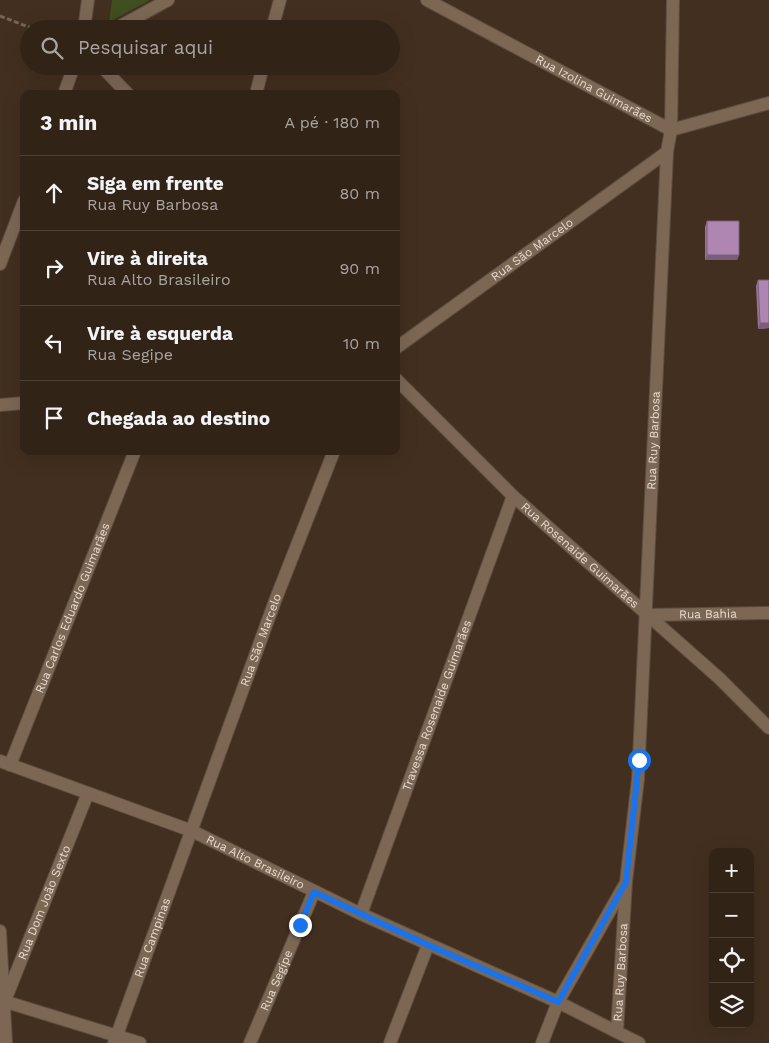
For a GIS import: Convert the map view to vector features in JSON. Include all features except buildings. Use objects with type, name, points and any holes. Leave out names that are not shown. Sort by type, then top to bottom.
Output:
[{"type":"street","points":[[85,20],[88,0]]},
{"type":"street","points":[[131,20],[168,0]]},
{"type":"street","points":[[274,20],[280,0]]},
{"type":"street","name":"Rua Izolina Guimarães","points":[[427,0],[672,130]]},
{"type":"street","name":"Rua Ruy Barbosa","points":[[616,1032],[626,882],[638,779],[668,152],[672,130],[673,0]]},
{"type":"street","points":[[65,90],[71,75]]},
{"type":"street","points":[[110,75],[124,90]]},
{"type":"street","points":[[257,90],[261,75]]},
{"type":"street","points":[[672,130],[769,103]]},
{"type":"street","name":"Rua São Marcelo","points":[[400,345],[668,152]]},
{"type":"street","points":[[0,264],[20,212]]},
{"type":"street","name":"Rua Rosenaide Guimarães","points":[[400,382],[513,496],[719,678],[769,728]]},
{"type":"street","points":[[0,405],[20,403]]},
{"type":"street","name":"Rua Carlos Eduardo Guimarães","points":[[5,763],[133,455]]},
{"type":"street","name":"Rua São Marcelo","points":[[192,831],[275,601],[332,455]]},
{"type":"street","name":"Travessa Rosenaide Guimarães","points":[[361,914],[513,496]]},
{"type":"street","name":"Rua Bahia","points":[[647,615],[769,613]]},
{"type":"street","name":"Rua Alto Brasileiro","points":[[5,763],[192,831],[314,892],[558,1002],[639,1043]]},
{"type":"street","name":"Rua Dom João Sexto","points":[[2,1005],[88,793]]},
{"type":"street","name":"Rua Campinas","points":[[115,1039],[192,831]]},
{"type":"street","name":"Rua Ruy Barbosa","points":[[542,1043],[558,1002],[626,882]]},
{"type":"street","name":"Rua Segipe","points":[[250,1043],[314,892]]},
{"type":"street","points":[[0,931],[2,1005],[6,1043]]},
{"type":"street","points":[[390,1043],[428,945]]},
{"type":"street","points":[[2,1005],[115,1039],[140,1043]]},
{"type":"path","points":[[0,16],[20,24]]},
{"type":"green space","points":[[112,0],[150,0],[113,20],[109,20]]},
{"type":"route","points":[[300,925],[314,892],[558,1002],[626,882],[639,760]]}]
